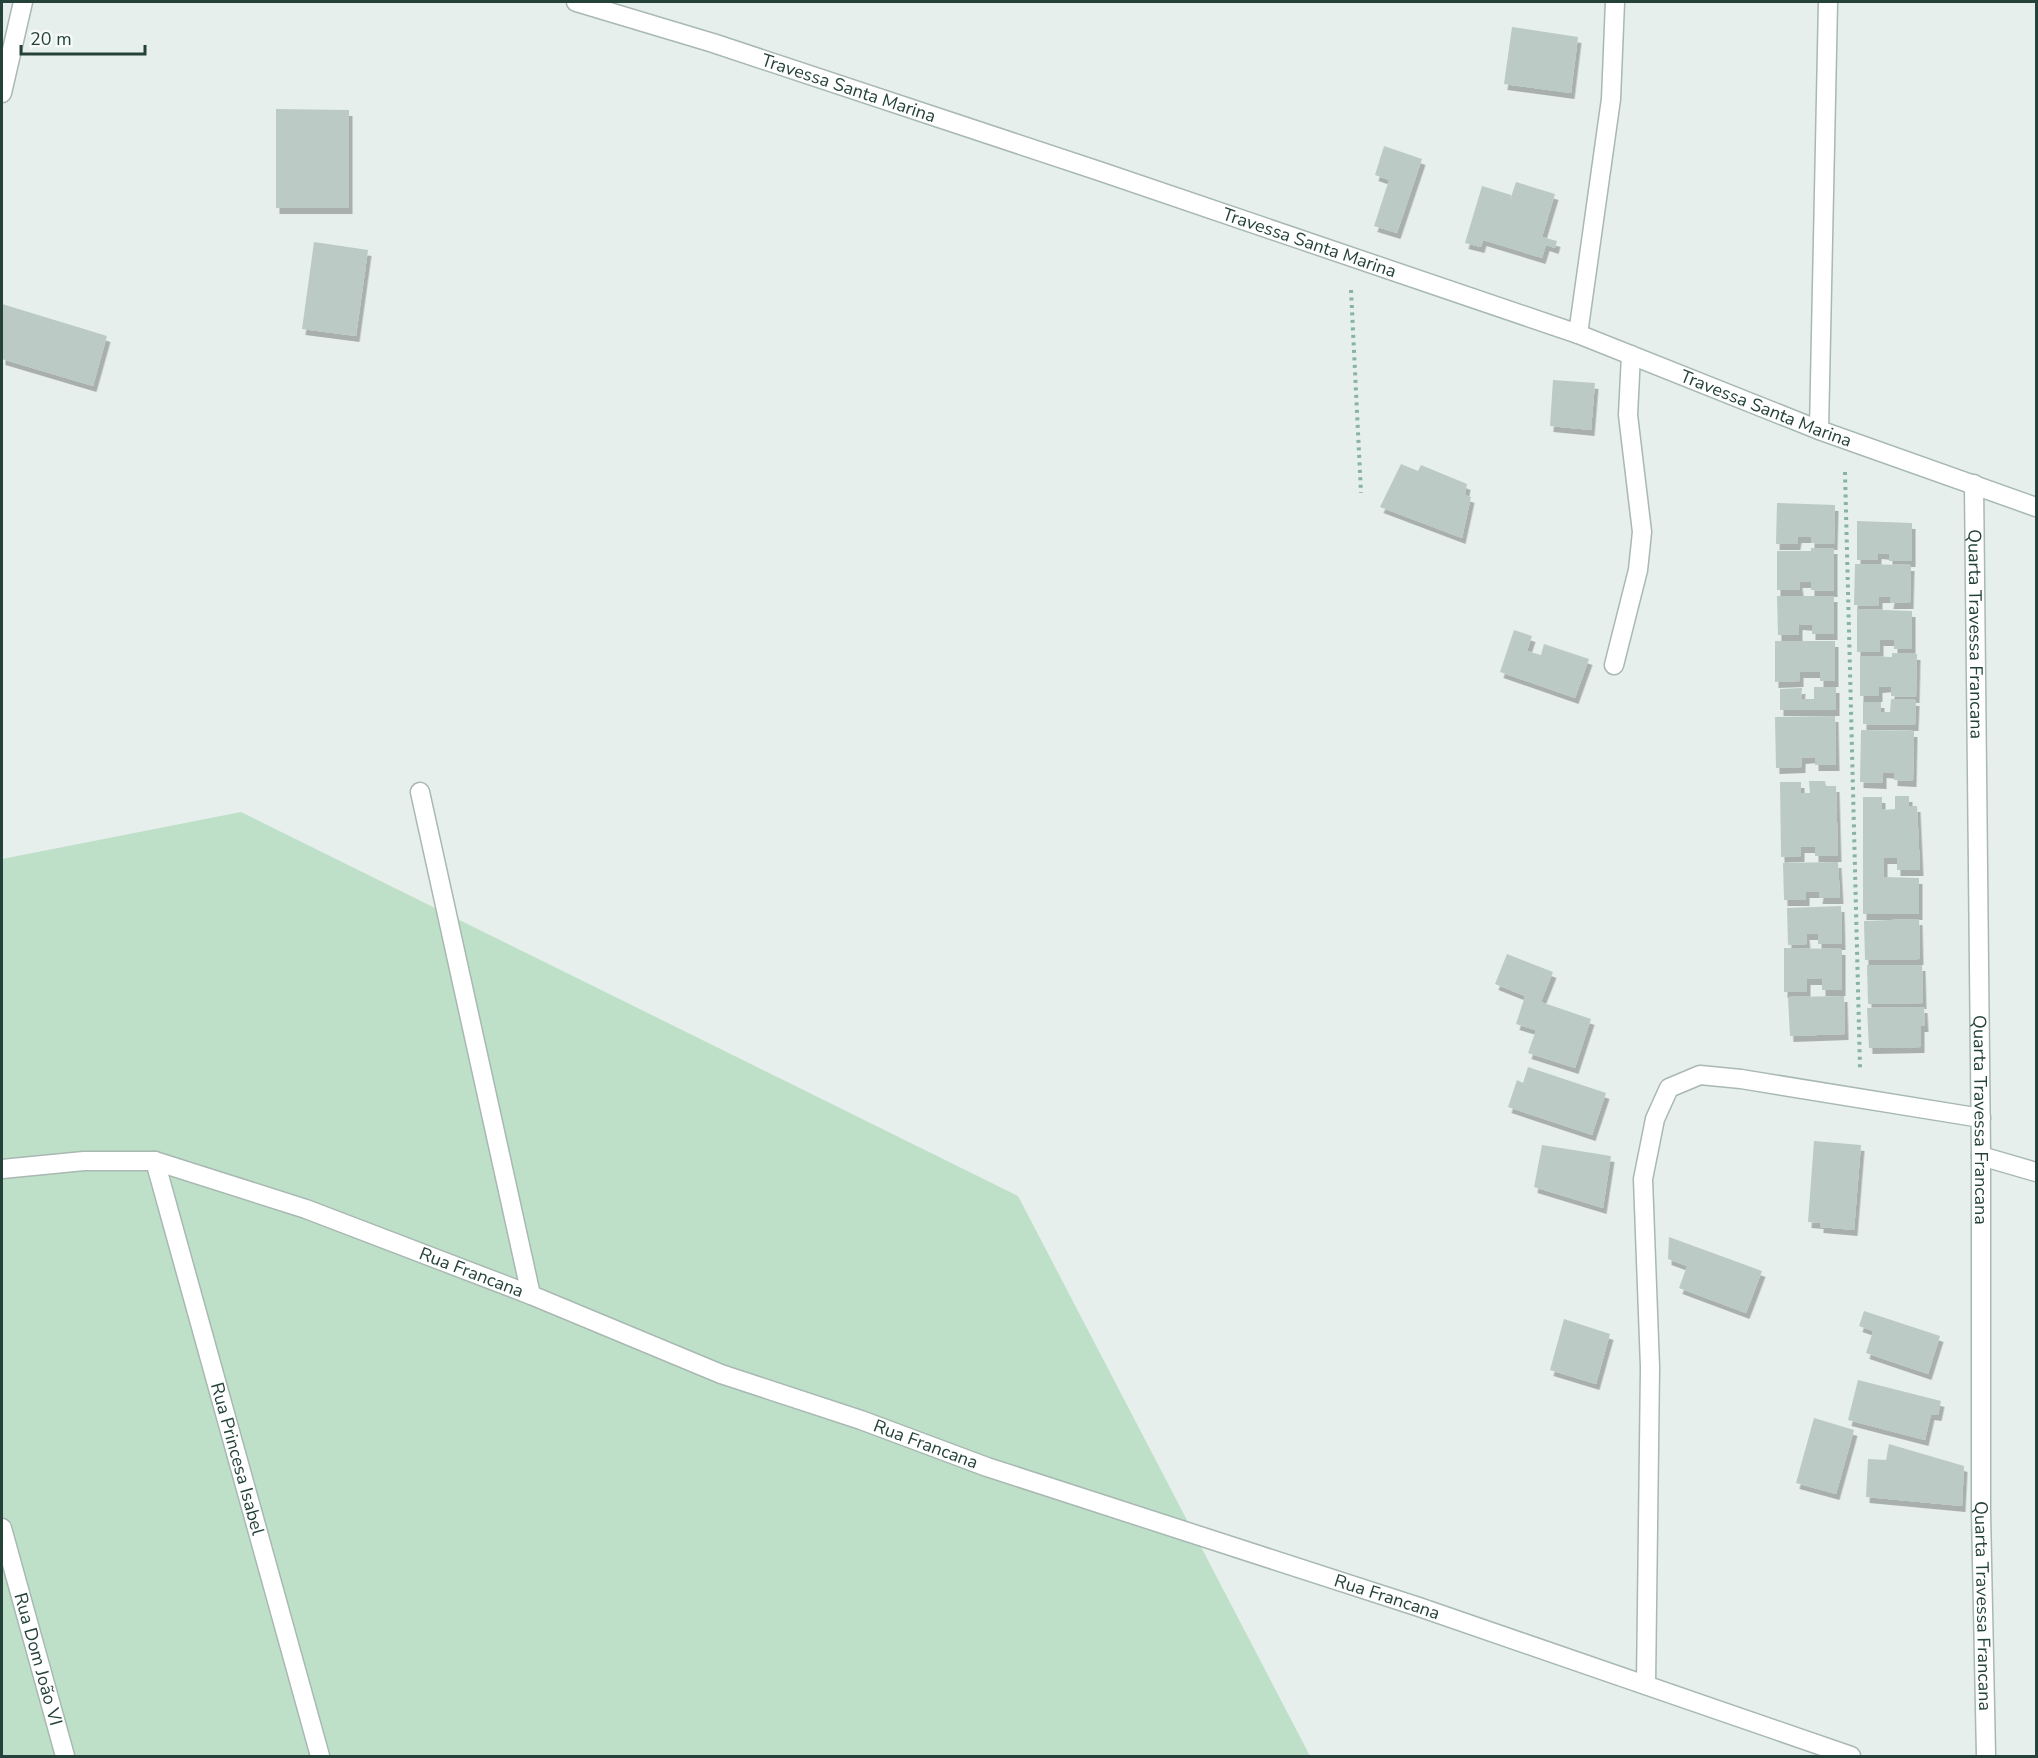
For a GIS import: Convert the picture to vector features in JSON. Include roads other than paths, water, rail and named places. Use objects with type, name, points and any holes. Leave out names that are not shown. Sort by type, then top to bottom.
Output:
[{"type":"street","points":[[2,93],[23,2]]},
{"type":"street","name":"Travessa Santa Marina","points":[[576,2],[735,51],[1578,334],[1819,430],[2037,507]]},
{"type":"street","points":[[1578,334],[1611,99],[1615,2]]},
{"type":"street","points":[[1819,430],[1828,2]]},
{"type":"street","points":[[1614,665],[1638,570],[1642,532],[1628,415],[1631,355]]},
{"type":"street","name":"Quarta Travessa Francana","points":[[1974,484],[1981,1118],[1981,1512],[1986,1756]]},
{"type":"street","points":[[420,792],[531,1295]]},
{"type":"street","points":[[1646,1685],[1650,1367],[1643,1179],[1655,1119],[1669,1088],[1700,1075],[1741,1078],[1981,1118]]},
{"type":"street","points":[[1981,1156],[2037,1173]]},
{"type":"street","name":"Rua Francana","points":[[2,1169],[84,1161],[155,1161],[306,1209],[531,1295],[721,1374],[861,1420],[987,1467],[1419,1607],[1851,1756]]},
{"type":"street","name":"Rua Princesa Isabel","points":[[155,1161],[320,1756]]},
{"type":"street","name":"Rua Dom João VI","points":[[2,1528],[65,1756]]}]
